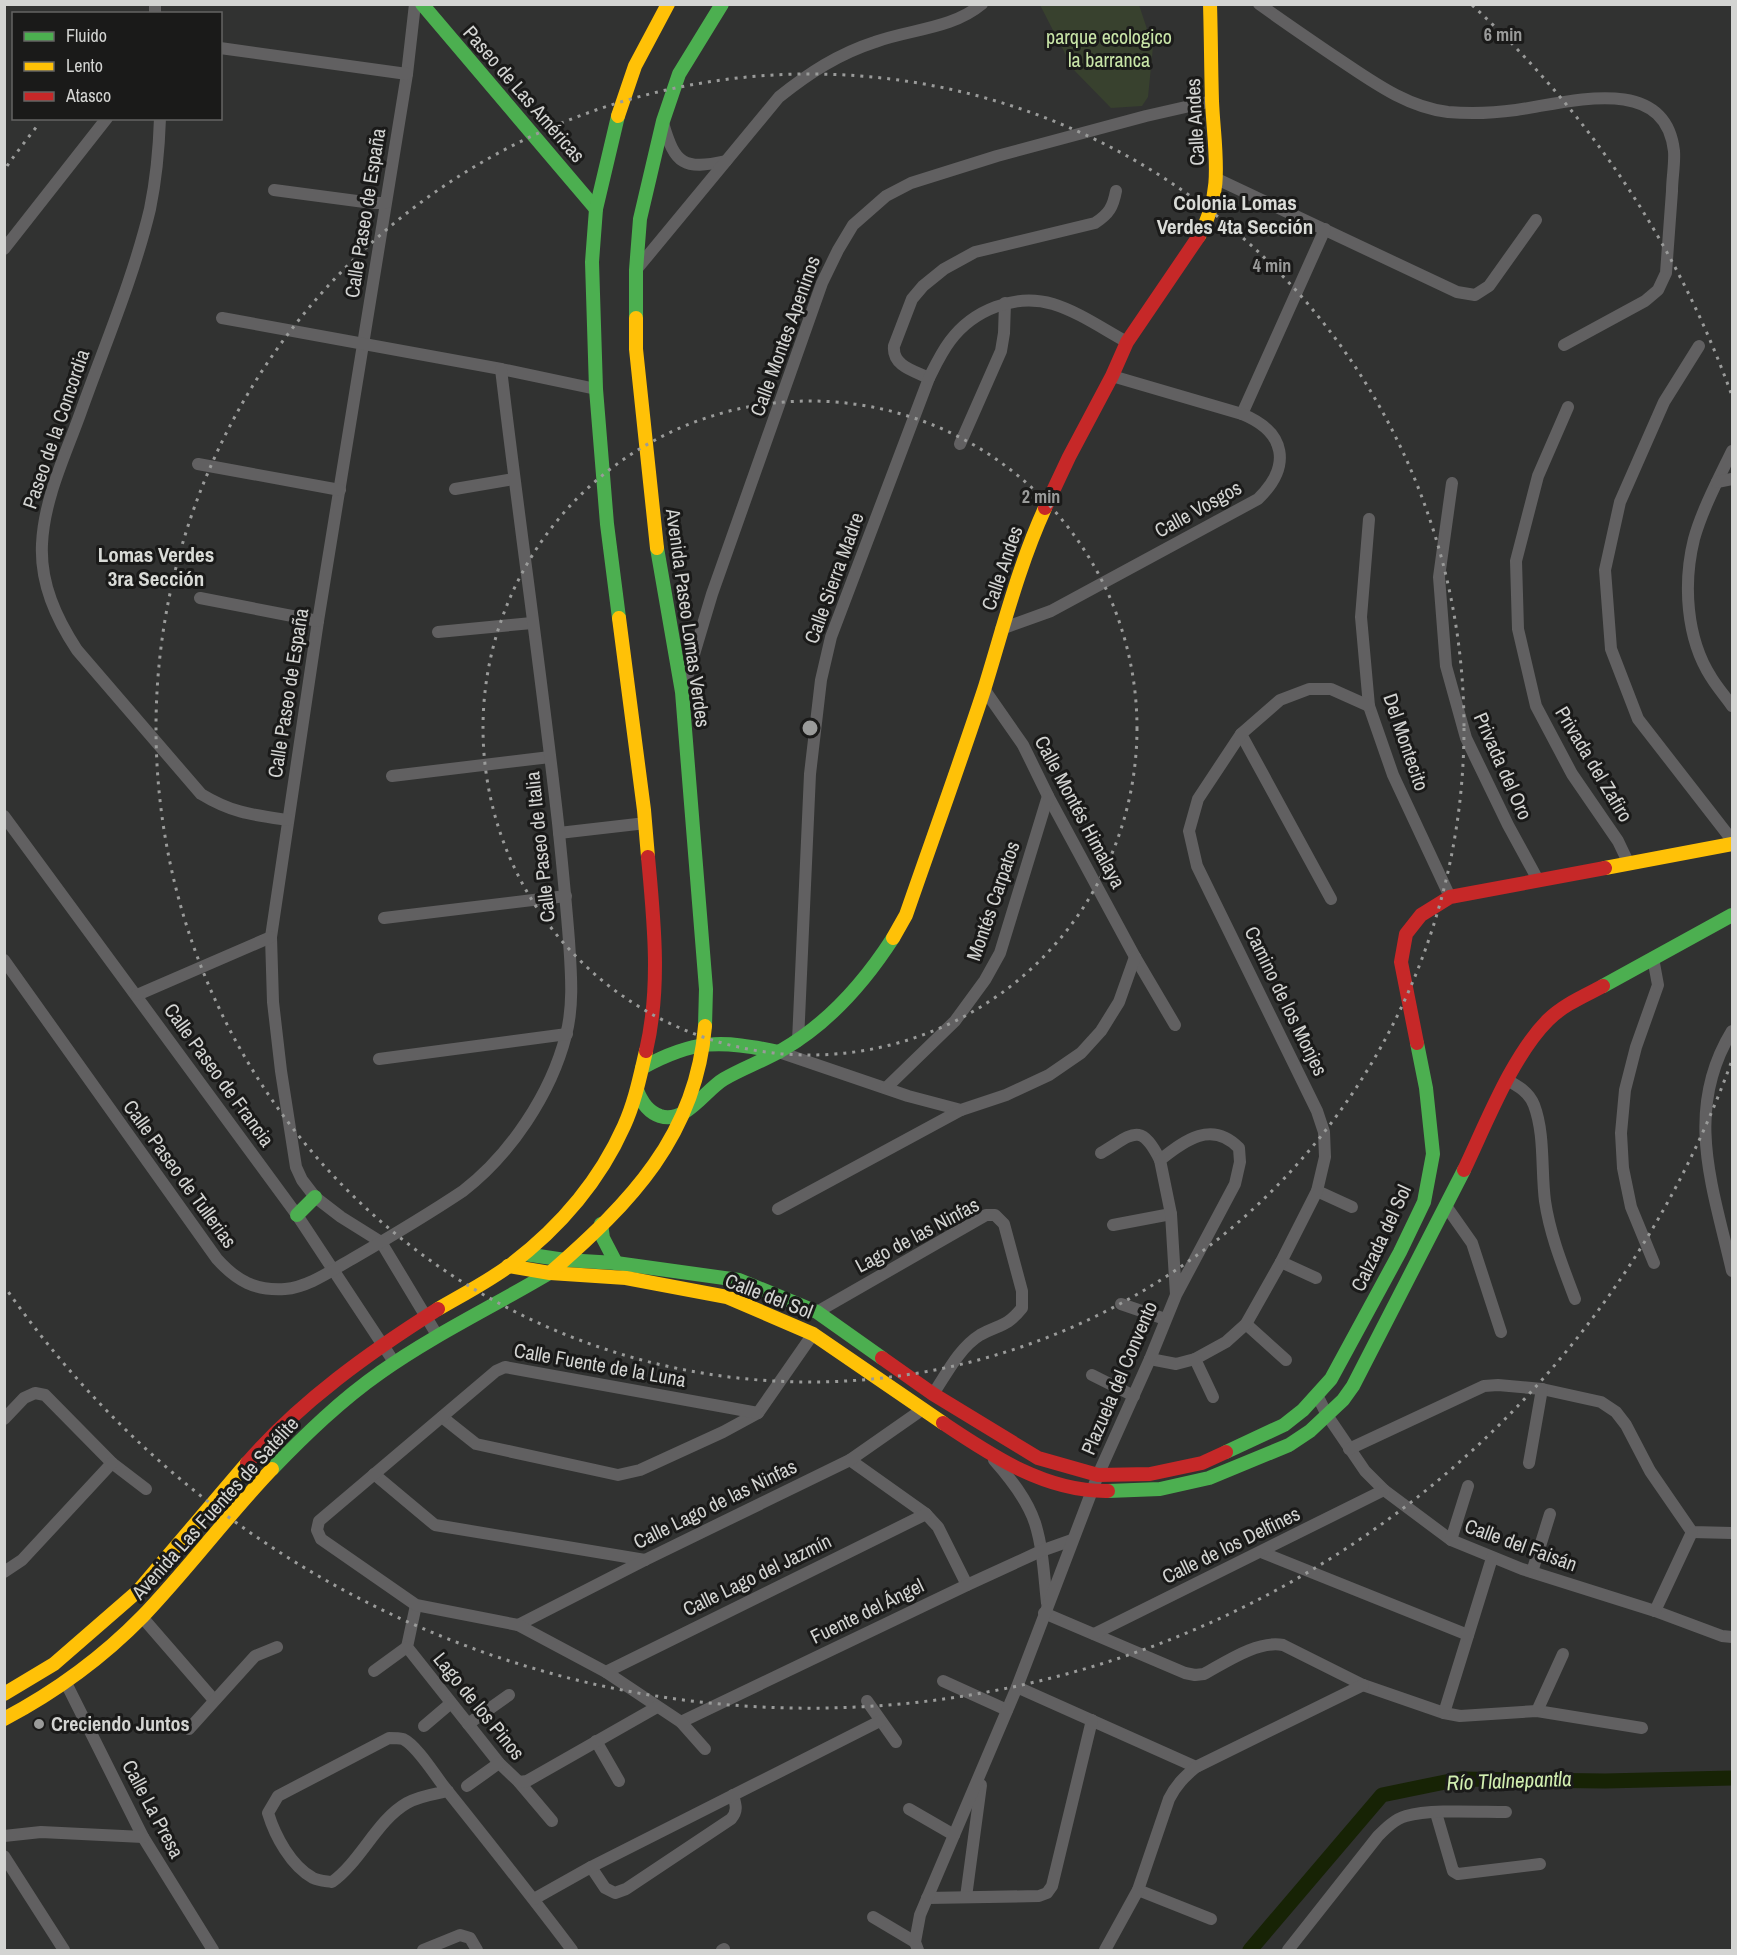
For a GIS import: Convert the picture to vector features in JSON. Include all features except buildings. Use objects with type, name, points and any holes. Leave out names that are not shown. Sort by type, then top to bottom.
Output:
[{"type":"street","name":"Calle Paseo de España","points":[[415,4],[407,75],[318,621],[271,937],[273,1002],[296,1167],[302,1180],[315,1197],[341,1217],[381,1242],[437,1335]]},
{"type":"street","name":"Paseo de Las Américas","points":[[422,4],[597,209]]},
{"type":"street","points":[[508,1266],[548,1233],[580,1200],[606,1159],[624,1126],[637,1090],[653,1022],[656,938],[645,823],[607,524],[596,389],[592,262],[597,209],[620,107],[635,66],[668,4]]},
{"type":"street","name":"Avenida Paseo Lomas Verdes","points":[[550,1273],[637,1187],[664,1150],[685,1112],[697,1075],[703,1042],[706,989],[682,692],[659,564],[636,349],[636,270],[640,219],[663,121],[679,74],[722,4]]},
{"type":"street","points":[[636,270],[779,97],[837,56],[909,31],[950,23],[970,14],[982,4]]},
{"type":"street","name":"Calle Andes","points":[[779,1052],[798,1041],[843,1002],[868,976],[889,946],[906,915],[984,689],[1001,629],[1035,530],[1127,342],[1206,225],[1214,203],[1217,179],[1212,101],[1210,4]]},
{"type":"street","points":[[1259,4],[1383,89],[1410,101],[1446,111],[1480,112],[1515,110],[1587,98],[1621,99],[1642,104],[1658,115],[1670,130],[1674,152],[1666,273],[1658,290],[1645,301],[1564,345]]},
{"type":"street","points":[[222,48],[407,75]]},
{"type":"street","name":"Calle Montes Apeninos","points":[[682,692],[712,594],[822,283],[853,225],[886,196],[911,183],[1008,153],[1212,101]]},
{"type":"street","points":[[4,249],[105,120]]},
{"type":"street","name":"Paseo de la Concordia","points":[[160,120],[159,150],[150,208],[135,261],[49,499],[42,545],[45,580],[61,626],[77,650],[201,794],[220,806],[240,813],[288,820]]},
{"type":"street","points":[[663,121],[670,147],[682,160],[693,166],[726,161]]},
{"type":"street","points":[[1217,179],[1457,292],[1475,295],[1489,286],[1536,220]]},
{"type":"street","points":[[274,190],[386,203]]},
{"type":"street","points":[[929,378],[904,366],[893,353],[912,299],[923,286],[944,269],[975,252],[1095,223],[1107,216],[1113,207],[1116,191]]},
{"type":"street","points":[[1242,414],[1324,229]]},
{"type":"street","name":"Calle Sierra Madre","points":[[798,1041],[810,774],[821,680],[831,637],[929,378],[950,340],[977,316],[1005,303],[1021,300],[1052,304],[1076,314],[1127,342]]},
{"type":"street","points":[[960,444],[1001,351],[1005,333],[1005,303]]},
{"type":"street","points":[[222,318],[501,369],[596,389]]},
{"type":"street","points":[[1698,346],[1664,402],[1620,502],[1605,570],[1611,649],[1638,719],[1732,842]]},
{"type":"street","name":"Calle Paseo de Italia","points":[[381,1242],[463,1191],[495,1163],[536,1106],[557,1062],[567,1034],[570,1015],[571,974],[566,896],[501,369]]},
{"type":"street","name":"Calle Vosgos","points":[[1001,629],[1051,611],[1257,500],[1270,487],[1279,468],[1281,456],[1277,441],[1258,420],[1112,376]]},
{"type":"street","name":"Privada del Zafiro","points":[[1568,407],[1538,476],[1516,561],[1518,629],[1536,706],[1572,774],[1618,841],[1629,862]]},
{"type":"street","points":[[1732,451],[1694,539],[1687,590],[1694,640],[1710,676],[1732,706]]},
{"type":"street","points":[[198,464],[340,490]]},
{"type":"street","points":[[455,489],[514,479]]},
{"type":"street","points":[[1717,482],[1732,479]]},
{"type":"street","name":"Privada del Oro","points":[[1452,483],[1439,577],[1446,666],[1466,738],[1508,825],[1538,880]]},
{"type":"street","name":"Del Montecito","points":[[1369,519],[1361,617],[1369,706],[1393,775],[1450,897]]},
{"type":"street","points":[[200,598],[318,621]]},
{"type":"street","points":[[438,632],[532,622]]},
{"type":"street","name":"Calle Montés Himalaya","points":[[984,689],[1023,745],[1048,796],[1174,1025]]},
{"type":"street","name":"Camino de los Monjes","points":[[1150,1359],[1176,1364],[1195,1359],[1226,1342],[1246,1324],[1317,1191],[1324,1157],[1324,1132],[1317,1111],[1197,866],[1189,831],[1198,799],[1241,734],[1280,700],[1310,689],[1331,689],[1369,706]]},
{"type":"street","points":[[1241,734],[1331,899]]},
{"type":"street","points":[[392,776],[550,757]]},
{"type":"street","name":"Montés Carpatos","points":[[886,1089],[955,1021],[985,980],[1000,953],[1048,796]]},
{"type":"street","name":"Calle Paseo de Francia","points":[[4,816],[137,994],[297,1215],[394,1362]]},
{"type":"street","points":[[559,833],[645,823]]},
{"type":"street","name":"Calzada del Sol","points":[[933,1394],[1038,1458],[1098,1475],[1150,1474],[1202,1463],[1284,1425],[1331,1379],[1424,1202],[1433,1154],[1426,1088],[1401,962],[1403,942],[1409,929],[1437,902],[1450,897],[1732,842]]},
{"type":"street","points":[[384,918],[566,896]]},
{"type":"street","name":"Calzada del Sol","points":[[923,1409],[989,1454],[1034,1477],[1091,1491],[1160,1489],[1209,1478],[1289,1445],[1310,1431],[1343,1400],[1353,1386],[1508,1080],[1535,1035],[1548,1019],[1569,1004],[1732,915]]},
{"type":"street","points":[[137,994],[271,937]]},
{"type":"street","points":[[778,1209],[961,1110],[1006,1095],[1049,1075],[1081,1053],[1101,1031],[1119,1002],[1135,957]]},
{"type":"street","points":[[1653,958],[1658,985],[1636,1047],[1625,1090],[1621,1133],[1623,1168],[1631,1208],[1654,1263]]},
{"type":"street","name":"Calle Paseo de Tullerias","points":[[4,960],[202,1240],[225,1269],[237,1279],[252,1286],[288,1289],[302,1285],[334,1269],[381,1242]]},
{"type":"street","points":[[1732,1031],[1716,1062],[1707,1091],[1704,1122],[1706,1155],[1732,1271]]},
{"type":"street","points":[[379,1059],[567,1034]]},
{"type":"street","points":[[642,1068],[671,1052],[703,1042],[747,1045],[779,1052],[886,1089],[961,1110]]},
{"type":"street","points":[[637,1090],[642,1105],[654,1115],[670,1118],[685,1112],[714,1085],[733,1073],[779,1052]]},
{"type":"street","points":[[1508,1080],[1523,1089],[1533,1102],[1539,1121],[1545,1201],[1551,1232],[1575,1299]]},
{"type":"street","points":[[1101,1153],[1133,1134],[1143,1136],[1151,1142],[1160,1160],[1176,1147],[1196,1137],[1212,1133],[1231,1139],[1239,1148],[1240,1162],[1235,1184],[1176,1295]]},
{"type":"street","name":"Plazuela del Convento","points":[[983,1769],[1017,1687],[1091,1491],[1176,1295],[1171,1214],[1160,1160]]},
{"type":"street","points":[[1317,1191],[1352,1207]]},
{"type":"street","points":[[297,1215],[315,1197]]},
{"type":"street","points":[[1446,1206],[1472,1243],[1501,1332]]},
{"type":"street","points":[[1113,1225],[1171,1214]]},
{"type":"street","name":"Lago de las Ninfas","points":[[817,1312],[986,1215],[995,1215],[1004,1224],[1022,1291],[1022,1308],[1011,1321],[978,1336],[960,1354],[933,1394]]},
{"type":"street","points":[[601,1224],[603,1238],[616,1263]]},
{"type":"street","name":"Calle del Sol","points":[[525,1254],[565,1260],[616,1263],[739,1280],[817,1312],[933,1394]]},
{"type":"street","points":[[1281,1262],[1316,1278]]},
{"type":"street","name":"Calle del Sol","points":[[508,1266],[550,1273],[626,1278],[727,1297],[813,1334],[923,1409]]},
{"type":"street","name":"Avenida Las Fuentes de Satélite","points":[[4,1694],[54,1664],[138,1591],[266,1441],[326,1388],[383,1344],[508,1266]]},
{"type":"street","name":"Avenida Las Fuentes de Satélite","points":[[4,1719],[66,1683],[125,1633],[142,1617],[259,1482],[329,1414],[394,1362],[437,1335],[550,1273]]},
{"type":"street","points":[[489,1279],[500,1300]]},
{"type":"street","points":[[1121,1304],[1166,1318]]},
{"type":"street","points":[[1246,1324],[1286,1360]]},
{"type":"street","points":[[442,1417],[476,1444],[618,1475],[640,1470],[723,1432],[758,1413],[813,1334]]},
{"type":"street","points":[[1195,1359],[1213,1397]]},
{"type":"street","name":"Calle Fuente de la Luna","points":[[416,1605],[321,1539],[317,1530],[319,1521],[496,1371],[505,1366],[758,1413]]},
{"type":"street","points":[[1092,1375],[1134,1396]]},
{"type":"street","points":[[1349,1449],[1484,1386],[1542,1389],[1601,1402],[1616,1412],[1626,1425],[1650,1471],[1692,1532]]},
{"type":"street","points":[[1529,1463],[1542,1389]]},
{"type":"street","points":[[4,1419],[24,1398],[35,1393],[45,1395],[112,1463],[146,1490]]},
{"type":"street","name":"Calle del Faisán","points":[[1317,1395],[1327,1415],[1365,1471],[1384,1490],[1451,1540],[1532,1572],[1655,1611],[1722,1636],[1732,1637]]},
{"type":"street","name":"Calle Lago de las Ninfas","points":[[518,1625],[850,1460],[923,1409]]},
{"type":"street","points":[[989,1454],[1011,1478],[1035,1522],[1041,1551],[1045,1609],[1094,1634],[1185,1673],[1204,1674],[1259,1646],[1273,1643],[1283,1645],[1363,1685],[1444,1713],[1460,1716],[1537,1711],[1642,1728]]},
{"type":"street","points":[[850,1460],[926,1514],[938,1527],[967,1585]]},
{"type":"street","points":[[4,1572],[22,1560],[112,1463]]},
{"type":"street","points":[[374,1474],[435,1525],[645,1560]]},
{"type":"street","points":[[1451,1540],[1468,1486]]},
{"type":"street","name":"Calle de los Delfines","points":[[1094,1634],[1384,1490]]},
{"type":"street","name":"Calle Lago del Jazmín","points":[[606,1672],[926,1514]]},
{"type":"street","points":[[1532,1572],[1550,1514]]},
{"type":"street","points":[[1692,1532],[1732,1533]]},
{"type":"street","points":[[1655,1611],[1692,1532]]},
{"type":"street","name":"Fuente del Ángel","points":[[681,1722],[967,1585],[1041,1551],[1072,1540]]},
{"type":"street","points":[[1261,1552],[1468,1635]]},
{"type":"street","points":[[1444,1713],[1492,1558]]},
{"type":"street","points":[[416,1605],[518,1625],[606,1672],[681,1722],[705,1749]]},
{"type":"street","name":"Lago de los Pinos","points":[[416,1605],[407,1647],[499,1763],[519,1782],[527,1781],[657,1707]]},
{"type":"street","points":[[110,1617],[125,1633]]},
{"type":"street","points":[[142,1617],[214,1700]]},
{"type":"street","points":[[189,1729],[255,1656],[277,1647]]},
{"type":"street","points":[[374,1671],[407,1647]]},
{"type":"street","points":[[1537,1711],[1563,1654]]},
{"type":"street","points":[[943,1681],[1007,1710]]},
{"type":"street","name":"Calle La Presa","points":[[66,1683],[143,1836],[213,1950]]},
{"type":"street","points":[[1105,1950],[1138,1890],[1169,1799],[1176,1786],[1196,1767],[1363,1685]]},
{"type":"street","points":[[1017,1687],[1196,1767]]},
{"type":"street","points":[[468,1724],[509,1695]]},
{"type":"street","points":[[867,1701],[896,1742]]},
{"type":"street","points":[[424,1726],[451,1703]]},
{"type":"street","points":[[927,1898],[1039,1896],[1047,1893],[1052,1886],[1092,1720]]},
{"type":"street","points":[[534,1899],[591,1867],[880,1721]]},
{"type":"street","points":[[448,1791],[423,1796],[406,1803],[387,1820],[346,1872],[332,1882],[314,1879],[300,1867],[273,1829],[268,1813],[278,1796],[389,1738],[402,1739],[413,1747],[534,1899],[572,1950]]},
{"type":"street","points":[[596,1742],[619,1781]]},
{"type":"street","points":[[467,1786],[499,1763]]},
{"type":"street","points":[[966,1897],[983,1769]]},
{"type":"street","points":[[917,1946],[916,1929],[927,1898],[983,1769]]},
{"type":"street","points":[[519,1782],[552,1821]]},
{"type":"street","points":[[591,1867],[605,1888],[615,1893],[626,1889],[731,1819],[736,1813],[733,1795]]},
{"type":"street","points":[[909,1809],[954,1835]]},
{"type":"street","points":[[1288,1950],[1378,1836],[1392,1823],[1405,1816],[1436,1813],[1506,1812]]},
{"type":"street","points":[[1436,1813],[1453,1871],[1458,1874],[1540,1864]]},
{"type":"street","points":[[4,1836],[41,1832],[143,1836]]},
{"type":"street","points":[[4,1856],[64,1950]]},
{"type":"street","points":[[1138,1890],[1211,1919]]},
{"type":"street","points":[[873,1917],[917,1946]]},
{"type":"street","points":[[423,1950],[460,1935],[470,1938],[477,1950]]},
{"type":"green space","name":"parque ecologico la barranca","points":[[1040,5],[1139,5],[1153,47],[1148,97],[1142,106],[1111,108],[1073,69]]},
{"type":"waterway","name":"Río Tlalnepantla","points":[[1250,1950],[1382,1795],[1460,1779],[1605,1781],[1732,1778]]},
{"type":"traffic: fast","points":[[422,4],[596,209]]},
{"type":"traffic: fast","points":[[636,318],[636,270],[640,219],[663,121],[679,74],[722,4]]},
{"type":"traffic: fast","points":[[618,116],[596,209],[592,262],[596,389],[607,524],[619,618]]},
{"type":"traffic: fast","points":[[657,548],[682,692],[706,989],[705,1026]]},
{"type":"traffic: fast","points":[[1603,986],[1732,915]]},
{"type":"traffic: fast","points":[[637,1090],[646,1106],[660,1116],[669,1117],[687,1111],[724,1079],[782,1050],[830,1015],[858,986],[893,938]]},
{"type":"traffic: fast","points":[[1226,1452],[1284,1425],[1303,1410],[1331,1379],[1400,1252],[1424,1202],[1433,1154],[1426,1088],[1417,1043]]},
{"type":"traffic: fast","points":[[642,1068],[677,1052],[709,1045],[741,1045],[779,1052]]},
{"type":"traffic: fast","points":[[1108,1491],[1160,1489],[1209,1478],[1289,1445],[1310,1431],[1343,1400],[1353,1386],[1464,1170]]},
{"type":"traffic: fast","points":[[297,1215],[315,1197]]},
{"type":"traffic: fast","points":[[601,1224],[603,1238],[616,1263]]},
{"type":"traffic: fast","points":[[525,1254],[565,1260],[616,1263],[739,1280],[817,1312],[882,1358]]},
{"type":"traffic: fast","points":[[272,1469],[324,1418],[381,1372],[443,1333],[551,1272]]},
{"type":"traffic: slow","points":[[618,116],[635,66],[668,4]]},
{"type":"traffic: slow","points":[[1199,236],[1212,203],[1216,170],[1210,4]]},
{"type":"traffic: slow","points":[[636,318],[636,349],[657,548]]},
{"type":"traffic: slow","points":[[893,938],[906,915],[984,690],[1019,575],[1045,508]]},
{"type":"traffic: slow","points":[[619,618],[648,857]]},
{"type":"traffic: slow","points":[[1605,868],[1732,844]]},
{"type":"traffic: slow","points":[[551,1272],[607,1220],[632,1193],[673,1134],[688,1101],[699,1065],[705,1026]]},
{"type":"traffic: slow","points":[[438,1309],[509,1266],[527,1252],[576,1203],[614,1147],[624,1126],[646,1051]]},
{"type":"traffic: slow","points":[[508,1266],[550,1273],[626,1278],[727,1297],[813,1334],[943,1423]]},
{"type":"traffic: slow","points":[[4,1694],[54,1664],[138,1591],[247,1463]]},
{"type":"traffic: slow","points":[[4,1719],[77,1673],[111,1646],[160,1598],[272,1469]]},
{"type":"traffic: jam","points":[[1045,508],[1127,342],[1199,236]]},
{"type":"traffic: jam","points":[[646,1051],[651,1027],[655,979],[654,930],[648,857]]},
{"type":"traffic: jam","points":[[1417,1043],[1401,962],[1406,934],[1421,915],[1450,897],[1605,868]]},
{"type":"traffic: jam","points":[[1464,1170],[1511,1071],[1535,1035],[1560,1010],[1603,986]]},
{"type":"traffic: jam","points":[[247,1463],[313,1398],[387,1342],[438,1309]]},
{"type":"traffic: jam","points":[[882,1358],[933,1394],[1038,1458],[1098,1475],[1150,1474],[1202,1463],[1226,1452]]},
{"type":"traffic: jam","points":[[943,1423],[1000,1459],[1041,1479],[1085,1490],[1108,1491]]},
{"type":"place","name":"Creciendo Juntos","points":[[39,1724]]},
{"type":"district","name":"Colonia Lomas Verdes 4ta Sección","points":[[1235,215]]},
{"type":"district","name":"Lomas Verdes 3ra Sección","points":[[156,567]]}]
